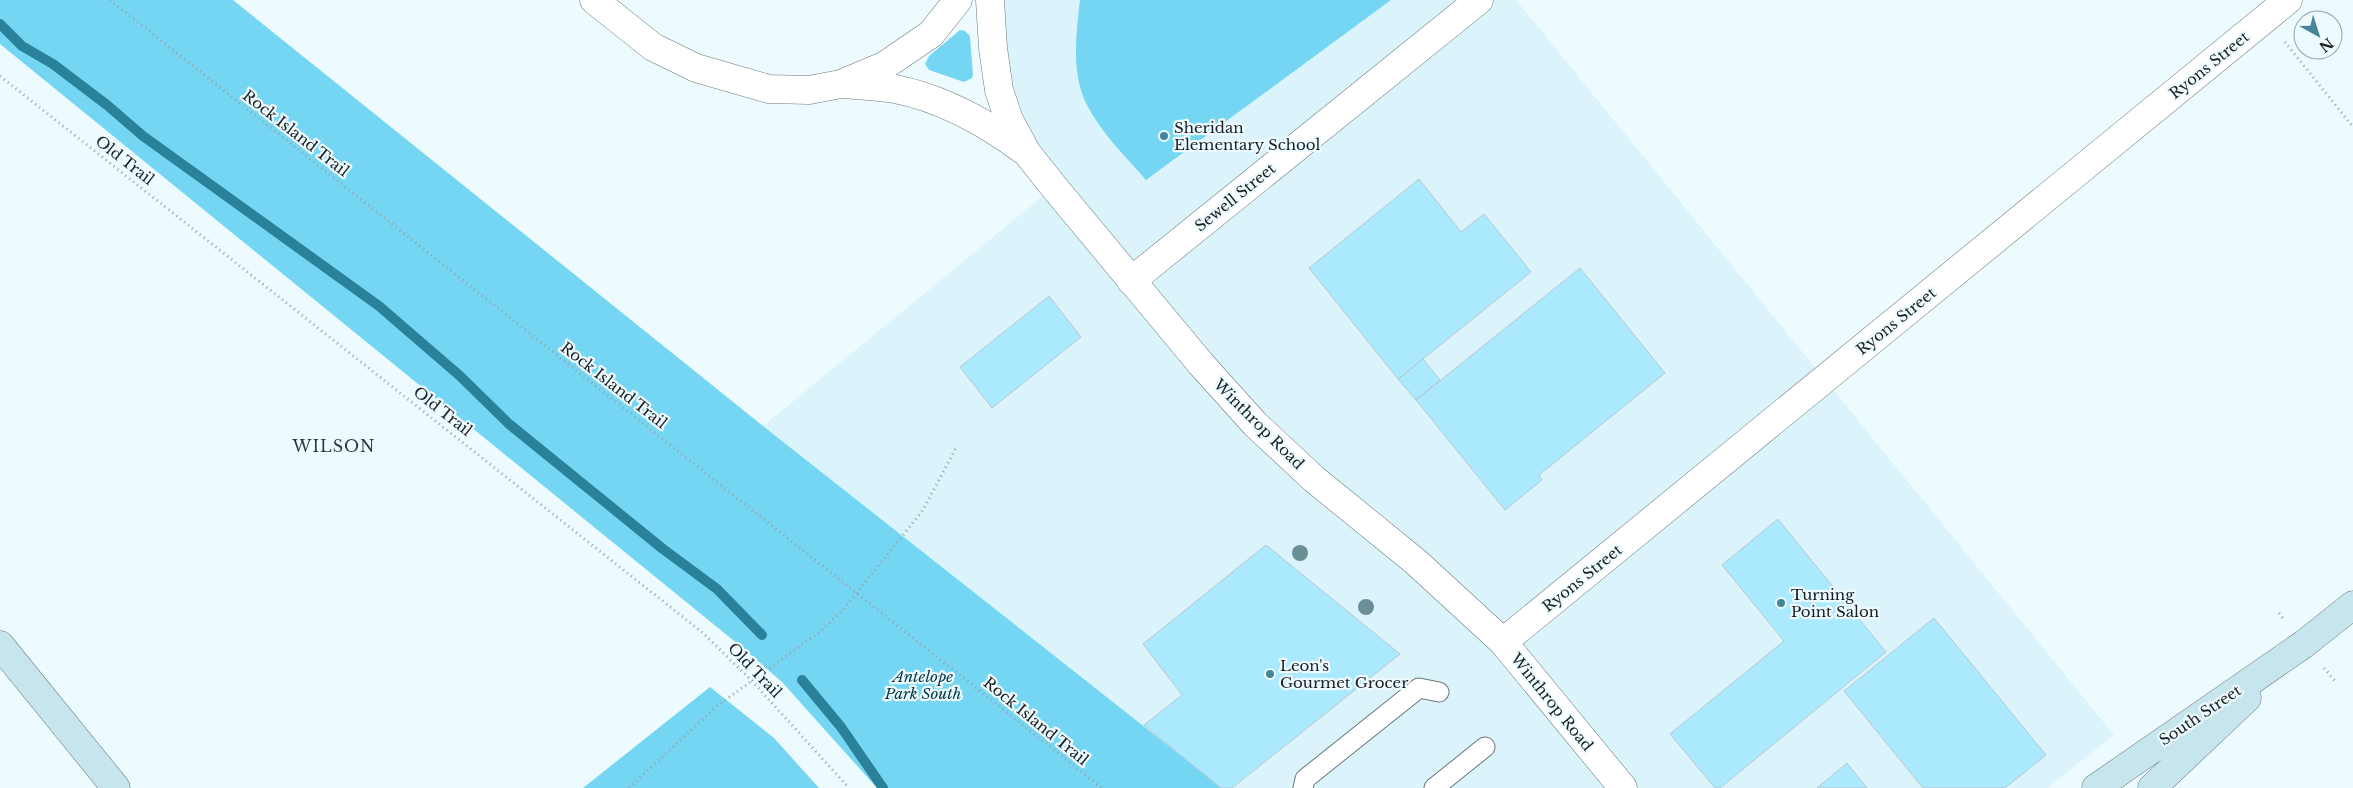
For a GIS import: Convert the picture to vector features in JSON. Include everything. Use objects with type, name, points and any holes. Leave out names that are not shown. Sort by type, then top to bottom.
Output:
[{"type":"main road","name":"South Street","points":[[2096,788],[2304,644],[2353,605]]},
{"type":"main road","name":"South Street","points":[[2152,788],[2304,644]]},
{"type":"main road","points":[[0,645],[116,788]]},
{"type":"street","points":[[594,0],[654,47],[696,68],[769,89],[809,90],[842,84],[884,66],[931,34],[958,0]]},
{"type":"street","name":"Winthrop Road","points":[[990,0],[993,48],[999,90],[1009,120],[1028,153],[1131,281],[1201,364],[1280,449],[1416,562],[1503,642],[1623,788]]},
{"type":"street","name":"Sewell Street","points":[[1131,281],[1479,0]]},
{"type":"street","name":"Ryons Street","points":[[1503,642],[2288,0]]},
{"type":"street","points":[[842,84],[895,90],[933,100],[997,131],[1028,153]]},
{"type":"lane","points":[[1303,788],[1305,780],[1419,688],[1439,692]]},
{"type":"lane","points":[[1434,788],[1485,746]]},
{"type":"path","name":"Rock Island Trail","points":[[110,0],[1102,788]]},
{"type":"path","points":[[2266,18],[2353,127]]},
{"type":"path","name":"Old Trail","points":[[0,76],[703,633],[752,681],[849,788]]},
{"type":"path","points":[[629,788],[717,706],[821,630],[843,610],[923,510],[957,446]]},
{"type":"shaded area","points":[[990,0],[1516,0],[2114,735],[2047,788],[1222,788],[763,426],[1054,187],[1027,153]]},
{"type":"green space","name":"Antelope Park South","points":[[0,0],[233,0],[763,426],[1222,788],[877,788],[782,682],[744,649],[0,44]]},
{"type":"green space","points":[[1080,0],[1391,0],[1146,180],[1099,125],[1082,93],[1076,54]]},
{"type":"green space","points":[[960,30],[965,31],[970,36],[973,75],[972,78],[964,82],[929,70],[925,64],[929,56]]},
{"type":"green space","points":[[710,687],[774,738],[819,788],[583,788]]},
{"type":"building","points":[[1419,179],[1461,232],[1484,214],[1531,272],[1398,379],[1309,268]]},
{"type":"building","points":[[1580,268],[1665,373],[1539,475],[1542,480],[1505,510],[1416,400]]},
{"type":"building","points":[[1049,296],[1081,337],[992,408],[960,367]]},
{"type":"building","points":[[1423,359],[1440,380],[1416,400],[1398,379]]},
{"type":"building","points":[[1778,519],[1886,652],[1720,788],[1715,788],[1670,734],[1784,641],[1722,565]]},
{"type":"building","name":"Leon's Gourmet Grocer","points":[[1266,545],[1400,654],[1232,788],[1221,788],[1144,725],[1182,695],[1143,644]]},
{"type":"building","points":[[1934,618],[2046,755],[2005,788],[1923,788],[1844,691]]},
{"type":"building","points":[[1847,763],[1867,788],[1817,788]]},
{"type":"waterway","points":[[0,24],[22,46],[53,64],[107,105],[143,136],[379,306],[460,376],[509,424],[663,549],[717,589],[762,635]]},
{"type":"waterway","points":[[802,680],[841,727],[883,788]]},
{"type":"place","name":"Sheridan Elementary School","points":[[1164,136]]},
{"type":"place","name":"Turning Point Salon","points":[[1781,603]]},
{"type":"place","name":"Leon's Gourmet Grocer","points":[[1270,674]]},
{"type":"district","name":"WILSON","points":[[334,446]]}]
